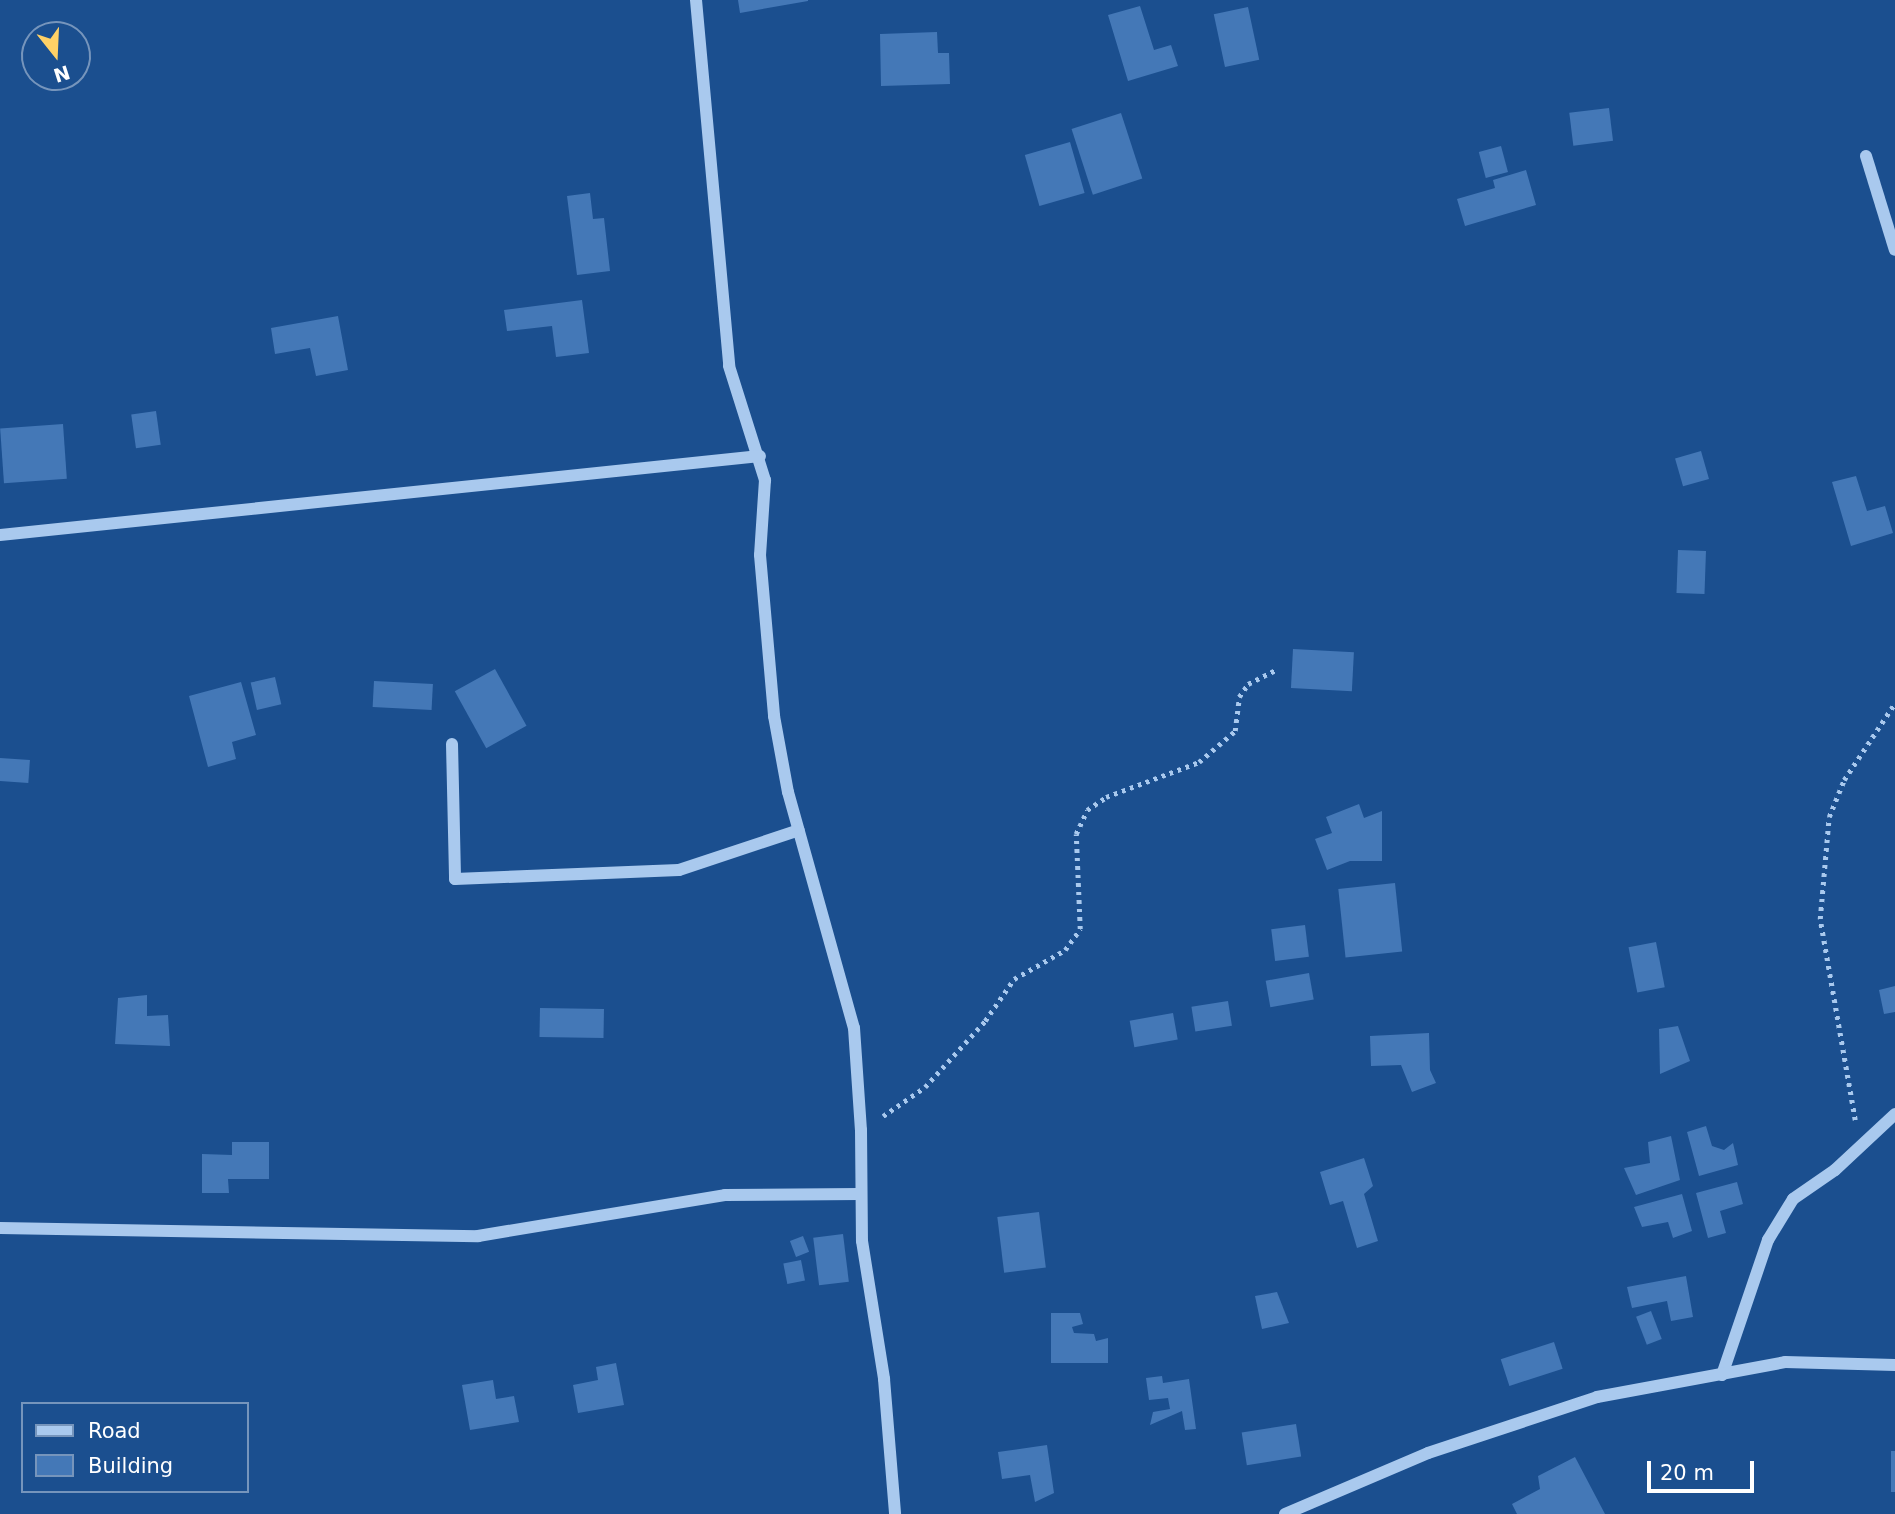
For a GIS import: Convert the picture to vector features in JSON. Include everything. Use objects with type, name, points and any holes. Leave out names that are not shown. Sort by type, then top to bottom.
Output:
[{"type":"street","points":[[696,0],[727,355],[760,456],[765,480],[760,555],[774,716],[799,830],[854,1028],[861,1130],[860,1194],[895,1514]]},
{"type":"street","points":[[1866,156],[1895,250]]},
{"type":"street","points":[[0,535],[760,456]]},
{"type":"street","points":[[452,744],[455,879],[680,870],[799,830]]},
{"type":"street","points":[[1722,1375],[1774,1229],[1793,1199],[1835,1170],[1895,1114]]},
{"type":"street","points":[[0,1228],[478,1236],[725,1195],[860,1194]]},
{"type":"street","points":[[1285,1514],[1428,1453],[1597,1397],[1785,1362],[1895,1365]]},
{"type":"path","points":[[861,1130],[925,1087],[985,1021],[1014,979],[1065,950],[1080,929],[1076,834],[1087,810],[1106,797],[1199,762],[1235,731],[1239,697],[1248,684],[1276,670]]},
{"type":"path","points":[[1860,1145],[1820,919],[1829,817],[1843,780],[1895,703]]},
{"type":"building","points":[[738,0],[808,0],[808,1],[740,13]]},
{"type":"building","points":[[1140,6],[1154,50],[1171,45],[1178,66],[1128,81],[1108,15]]},
{"type":"building","points":[[1248,7],[1259,60],[1225,67],[1214,14]]},
{"type":"building","points":[[937,32],[938,53],[949,53],[950,84],[881,86],[880,34]]},
{"type":"building","points":[[1609,108],[1613,141],[1573,146],[1569,113]]},
{"type":"building","points":[[1121,113],[1142,179],[1093,195],[1072,129]]},
{"type":"building","points":[[1070,142],[1085,193],[1039,206],[1025,155]]},
{"type":"building","points":[[1501,146],[1508,172],[1486,178],[1479,152]]},
{"type":"building","points":[[1526,170],[1536,205],[1465,226],[1457,199],[1495,188],[1493,180]]},
{"type":"building","points":[[590,193],[593,219],[604,218],[610,271],[577,275],[567,196]]},
{"type":"building","points":[[582,300],[589,353],[556,357],[552,326],[507,331],[504,310]]},
{"type":"building","points":[[338,316],[348,370],[316,376],[310,348],[275,354],[271,328]]},
{"type":"building","points":[[156,411],[161,445],[136,448],[131,414]]},
{"type":"building","points":[[63,424],[67,479],[4,483],[0,428]]},
{"type":"building","points":[[1701,451],[1709,479],[1683,486],[1675,458]]},
{"type":"building","points":[[1856,476],[1867,511],[1885,506],[1893,533],[1851,546],[1832,482]]},
{"type":"building","points":[[1678,550],[1706,551],[1704,594],[1676,593]]},
{"type":"building","points":[[1293,649],[1354,652],[1352,691],[1291,688]]},
{"type":"building","points":[[495,669],[527,726],[486,748],[455,691]]},
{"type":"building","points":[[275,677],[281,704],[257,710],[251,683]]},
{"type":"building","points":[[374,681],[433,684],[432,710],[373,707]]},
{"type":"building","points":[[241,682],[256,735],[232,742],[236,759],[208,767],[189,696]]},
{"type":"building","points":[[0,758],[30,760],[28,783],[0,781]]},
{"type":"building","points":[[1359,804],[1364,818],[1382,811],[1382,861],[1350,861],[1327,870],[1315,839],[1332,833],[1326,817]]},
{"type":"building","points":[[1395,883],[1402,952],[1346,958],[1338,889]]},
{"type":"building","points":[[1305,925],[1309,957],[1275,961],[1271,929]]},
{"type":"building","points":[[1656,942],[1665,987],[1637,992],[1629,947]]},
{"type":"building","points":[[1309,973],[1314,1000],[1270,1007],[1266,981]]},
{"type":"building","points":[[1895,986],[1895,1012],[1884,1014],[1879,990]]},
{"type":"building","points":[[147,995],[147,1016],[168,1015],[170,1046],[115,1044],[118,998]]},
{"type":"building","points":[[1228,1001],[1232,1026],[1195,1031],[1191,1007]]},
{"type":"building","points":[[540,1008],[604,1009],[603,1038],[539,1037]]},
{"type":"building","points":[[1173,1013],[1178,1040],[1134,1047],[1130,1021]]},
{"type":"building","points":[[1678,1026],[1690,1061],[1660,1074],[1659,1029]]},
{"type":"building","points":[[1429,1033],[1430,1070],[1436,1083],[1412,1092],[1401,1065],[1371,1066],[1370,1036]]},
{"type":"building","points":[[1706,1126],[1712,1146],[1724,1150],[1733,1143],[1738,1165],[1699,1176],[1687,1132]]},
{"type":"building","points":[[1671,1136],[1680,1180],[1636,1195],[1624,1168],[1650,1163],[1648,1142]]},
{"type":"building","points":[[232,1142],[269,1142],[269,1179],[228,1179],[229,1193],[202,1193],[202,1154],[232,1155]]},
{"type":"building","points":[[1364,1158],[1373,1186],[1364,1194],[1378,1241],[1357,1248],[1343,1201],[1330,1205],[1320,1172]]},
{"type":"building","points":[[1737,1182],[1743,1204],[1720,1211],[1726,1233],[1708,1238],[1696,1193]]},
{"type":"building","points":[[1682,1194],[1692,1231],[1673,1238],[1668,1222],[1642,1227],[1634,1207]]},
{"type":"building","points":[[1039,1212],[1046,1268],[1004,1273],[997,1217]]},
{"type":"building","points":[[843,1234],[849,1282],[819,1285],[813,1238]]},
{"type":"building","points":[[803,1236],[809,1252],[796,1257],[790,1241]]},
{"type":"building","points":[[801,1260],[805,1281],[787,1284],[783,1263]]},
{"type":"building","points":[[1686,1276],[1693,1317],[1671,1321],[1667,1301],[1632,1308],[1627,1287]]},
{"type":"building","points":[[1277,1292],[1289,1323],[1262,1329],[1255,1296]]},
{"type":"building","points":[[1651,1311],[1662,1339],[1647,1345],[1636,1317]]},
{"type":"building","points":[[1051,1313],[1080,1313],[1083,1324],[1072,1327],[1074,1333],[1094,1334],[1096,1341],[1108,1338],[1108,1363],[1051,1363]]},
{"type":"building","points":[[1554,1342],[1563,1369],[1509,1386],[1501,1359]]},
{"type":"building","points":[[616,1363],[624,1405],[578,1413],[573,1385],[598,1380],[596,1367]]},
{"type":"building","points":[[1162,1376],[1163,1383],[1189,1379],[1196,1429],[1185,1430],[1182,1411],[1150,1425],[1153,1412],[1170,1409],[1168,1398],[1149,1400],[1146,1378]]},
{"type":"building","points":[[493,1380],[496,1399],[514,1396],[519,1422],[470,1430],[462,1385]]},
{"type":"building","points":[[1296,1424],[1301,1457],[1247,1465],[1242,1433]]},
{"type":"building","points":[[1047,1445],[1054,1493],[1035,1502],[1030,1475],[1002,1479],[998,1452]]},
{"type":"building","points":[[1891,1451],[1895,1451],[1895,1492],[1891,1492]]},
{"type":"building","points":[[1575,1457],[1605,1514],[1517,1514],[1512,1504],[1540,1489],[1538,1476]]}]
